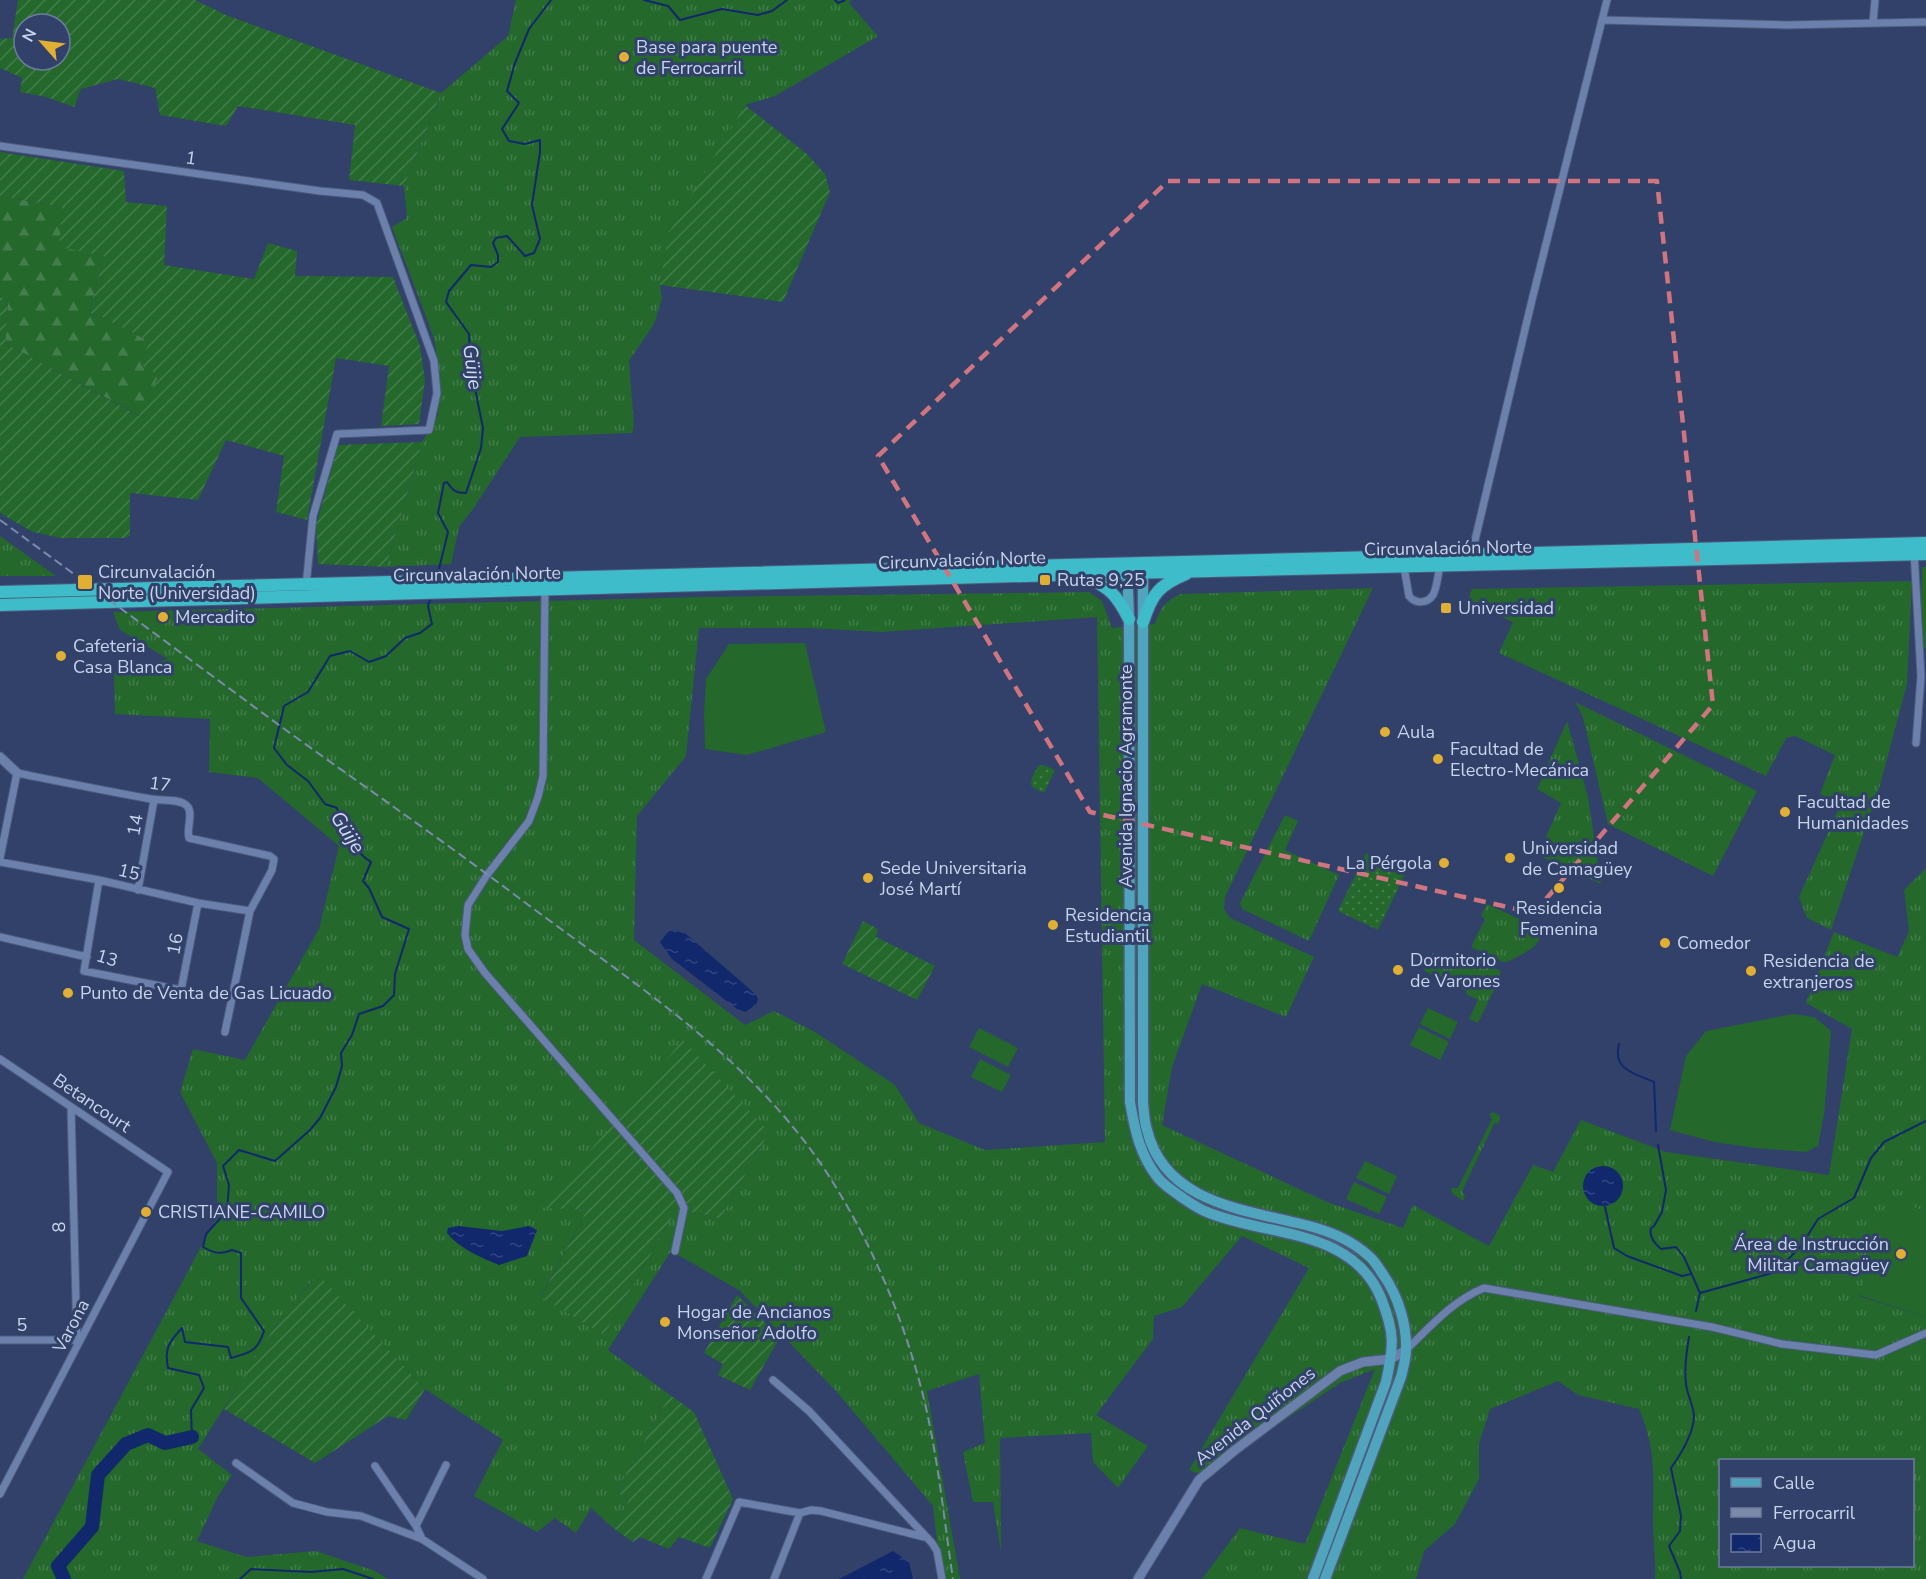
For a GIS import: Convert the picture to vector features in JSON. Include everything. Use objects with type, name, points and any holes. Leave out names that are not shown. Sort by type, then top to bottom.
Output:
[{"type":"highway","name":"Circunvalación Norte","points":[[544,585],[1143,567],[1920,549]]},
{"type":"highway","name":"Circunvalación Norte","points":[[1143,567],[1192,572],[1404,561]]},
{"type":"highway","name":"Circunvalación Norte","points":[[0,592],[306,590],[1081,574],[1128,568]]},
{"type":"highway","points":[[1143,622],[1149,603],[1161,587],[1192,572]]},
{"type":"highway","points":[[1081,574],[1104,586],[1118,598],[1129,619]]},
{"type":"highway","name":"Circunvalación Norte","points":[[0,605],[306,590]]},
{"type":"main road","name":"Avenida Ignacio Agramonte","points":[[1143,567],[1143,1103],[1150,1141],[1166,1169],[1183,1185],[1212,1202],[1324,1229],[1349,1242],[1371,1258],[1390,1285],[1397,1300],[1403,1324],[1406,1350],[1401,1377],[1325,1579]]},
{"type":"main road","name":"Avenida Ignacio Agramonte","points":[[1128,568],[1130,1102],[1139,1147],[1160,1180],[1199,1208],[1222,1217],[1316,1240],[1338,1250],[1369,1277],[1379,1294],[1393,1337],[1386,1382],[1313,1579]]},
{"type":"street","points":[[1471,560],[1607,0]]},
{"type":"street","points":[[1872,23],[1875,0]]},
{"type":"street","points":[[1602,20],[1786,25],[1926,22]]},
{"type":"street","name":"1","points":[[0,146],[363,195],[377,203],[434,361],[437,393],[429,430],[337,434],[313,516],[306,590]]},
{"type":"street","points":[[1916,744],[1921,676],[1920,549]]},
{"type":"street","points":[[1404,561],[1409,596],[1411,600],[1418,603],[1425,602],[1433,595],[1440,561]]},
{"type":"street","points":[[544,585],[543,776],[529,821],[468,905],[465,935],[468,949],[485,973],[677,1193],[684,1208],[675,1251]]},
{"type":"street","points":[[0,756],[17,773],[0,860]]},
{"type":"street","name":"17","points":[[17,773],[187,805],[190,812],[187,831],[189,838],[266,854],[274,859],[272,870],[250,911]]},
{"type":"street","name":"14","points":[[138,890],[154,800]]},
{"type":"street","name":"15","points":[[0,860],[198,903],[250,911]]},
{"type":"street","points":[[87,957],[99,880]]},
{"type":"street","name":"16","points":[[182,990],[198,903]]},
{"type":"street","points":[[225,1032],[250,911]]},
{"type":"street","name":"13","points":[[0,937],[87,957],[84,970],[182,990]]},
{"type":"street","name":"Betancourt","points":[[0,1059],[168,1172]]},
{"type":"street","name":"8","points":[[71,1107],[78,1342]]},
{"type":"street","name":"Varona","points":[[0,1494],[168,1172]]},
{"type":"street","points":[[1406,1350],[1450,1308],[1467,1295],[1484,1288],[1712,1327],[1782,1344],[1876,1355],[1926,1333]]},
{"type":"street","name":"5","points":[[0,1340],[78,1342]]},
{"type":"street","name":"Avenida Quiñones","points":[[1138,1579],[1199,1480],[1340,1371],[1363,1362],[1391,1359],[1406,1350]]},
{"type":"street","points":[[773,1380],[809,1412],[937,1551],[942,1579]]},
{"type":"street","points":[[236,1463],[293,1503],[327,1512],[361,1516],[422,1539],[483,1579]]},
{"type":"street","points":[[416,1526],[446,1465]]},
{"type":"street","points":[[375,1466],[416,1526],[422,1539]]},
{"type":"street","points":[[706,1579],[740,1502],[800,1513],[811,1510],[821,1511],[924,1537]]},
{"type":"street","points":[[774,1579],[800,1513]]},
{"type":"highlighted area","points":[[1168,181],[1657,181],[1713,705],[1534,913],[1090,812],[878,456]]},
{"type":"green space","points":[[18,0],[195,0],[226,15],[441,93],[404,186],[349,180],[355,125],[238,106],[226,126],[160,115],[155,88],[118,79],[81,89],[74,107],[46,97],[20,92],[22,78],[0,68],[0,39],[12,38],[12,72],[72,72],[72,12],[16,12]]},
{"type":"green space","points":[[516,0],[851,0],[849,3],[878,36],[775,96],[745,105],[660,285],[662,298],[654,324],[629,361],[634,425],[632,433],[520,437],[459,527],[451,564],[386,567],[422,442],[438,415],[440,376],[434,338],[392,227],[407,218],[404,186],[441,93],[508,36]]},
{"type":"green space","points":[[745,105],[807,154],[825,174],[830,192],[783,302],[660,285],[668,234]]},
{"type":"green space","points":[[0,152],[124,171],[126,202],[167,206],[164,265],[254,279],[268,243],[297,251],[295,276],[393,277],[420,346],[425,380],[419,424],[381,426],[389,366],[336,358],[307,520],[276,512],[284,456],[226,440],[198,500],[130,493],[130,536],[124,538],[61,538],[33,532],[3,515],[0,512],[0,296],[8,301],[5,343],[139,416],[159,375],[141,365],[149,341],[98,315],[89,313],[104,256],[59,247],[62,207],[0,196]]},
{"type":"green space","points":[[0,196],[62,207],[104,256],[89,313],[98,315],[149,341],[159,375],[140,416],[5,343],[8,301],[0,296]]},
{"type":"green space","points":[[422,442],[386,567],[318,564],[316,526],[338,445]]},
{"type":"green space","points":[[0,536],[56,576],[0,576]]},
{"type":"green space","points":[[1922,567],[1926,567],[1926,649],[1920,646]]},
{"type":"green space","points":[[1912,581],[1907,684],[1880,785],[1831,930],[1807,918],[1799,897],[1841,804],[1820,794],[1835,755],[1795,736],[1786,738],[1766,776],[1499,653],[1513,622],[1468,600],[1472,589]]},
{"type":"green space","points":[[1373,588],[1225,897],[1224,909],[1230,918],[1314,957],[1286,1017],[1202,984],[1172,1067],[1162,1125],[1327,1202],[1403,1228],[1413,1205],[1489,1246],[1533,1165],[1553,1172],[1581,1120],[1666,1152],[1829,1175],[1852,1029],[1806,1003],[1834,932],[1897,957],[1909,931],[1904,890],[1926,868],[1926,1212],[1896,1201],[1859,1296],[1926,1317],[1926,1579],[1655,1579],[1653,1465],[1649,1438],[1639,1409],[1578,1395],[1558,1381],[1490,1409],[1479,1444],[1479,1479],[1455,1524],[1424,1551],[1416,1579],[1202,1579],[1240,1528],[1305,1544],[1375,1369],[1340,1383],[1202,1475],[1189,1470],[1309,1268],[1242,1236],[1182,1307],[1154,1316],[1153,1339],[1096,1415],[1148,1446],[1118,1488],[1093,1462],[1091,1433],[1000,1438],[1001,1553],[993,1502],[973,1502],[963,1452],[985,1443],[979,1374],[927,1391],[960,1579],[941,1579],[933,1506],[836,1391],[739,1290],[671,1251],[608,1350],[670,1395],[616,1492],[629,1500],[613,1528],[591,1508],[576,1533],[555,1518],[537,1532],[474,1496],[503,1440],[425,1389],[319,1276],[308,1285],[276,1325],[198,1449],[232,1475],[218,1496],[197,1541],[246,1557],[316,1551],[375,1571],[388,1579],[23,1579],[217,1217],[217,1163],[180,1092],[193,1049],[245,1060],[319,929],[339,846],[258,778],[209,772],[210,719],[115,714],[114,673],[168,659],[120,630],[113,612],[699,597],[1089,592],[1102,601],[1112,628],[1155,624],[1164,605],[1181,594]],"holes":[[[1097,617],[1105,1142],[985,1150],[919,1123],[895,1085],[815,1032],[774,1011],[745,1025],[634,940],[637,816],[686,756],[699,628],[811,628],[881,632]],[[769,1132],[720,1219],[698,1213],[675,1212],[604,1335],[541,1296],[587,1210],[543,1207]]]},
{"type":"green space","points":[[805,643],[826,732],[747,755],[705,749],[706,679],[729,644]]},
{"type":"green space","points":[[1575,702],[1757,791],[1713,876],[1608,824],[1583,717]]},
{"type":"green space","points":[[1567,721],[1588,797],[1601,884],[1538,855],[1561,803],[1537,789]]},
{"type":"green space","points":[[1044,765],[1055,770],[1044,793],[1032,787],[1031,781],[1038,766]]},
{"type":"green space","points":[[1285,815],[1298,821],[1285,850],[1339,875],[1309,941],[1242,909],[1240,903]]},
{"type":"green space","points":[[1366,853],[1406,872],[1378,930],[1338,911]]},
{"type":"green space","points":[[1487,904],[1536,927],[1540,933],[1537,944],[1507,962],[1471,947],[1485,919],[1481,916]]},
{"type":"green space","points":[[863,921],[878,929],[876,937],[935,966],[917,1000],[842,964]]},
{"type":"green space","points":[[1433,953],[1461,966],[1468,954],[1500,971],[1500,977],[1478,1023],[1469,1019],[1478,1000],[1466,994],[1467,991],[1457,986],[1455,989],[1424,971]]},
{"type":"green space","points":[[1428,1008],[1458,1022],[1450,1039],[1420,1024]]},
{"type":"green space","points":[[1793,1014],[1814,1017],[1831,1031],[1824,1115],[1818,1146],[1806,1152],[1755,1148],[1714,1142],[1670,1130],[1686,1056],[1706,1031]]},
{"type":"green space","points":[[1419,1027],[1449,1042],[1440,1060],[1410,1045]]},
{"type":"green space","points":[[979,1028],[1018,1048],[1008,1067],[969,1047]]},
{"type":"green space","points":[[683,1040],[769,1132],[720,1219],[698,1213],[675,1212],[604,1335],[541,1297],[587,1210],[542,1208]]},
{"type":"green space","points":[[980,1059],[1011,1075],[1002,1092],[971,1077]]},
{"type":"green space","points":[[1493,1112],[1500,1116],[1499,1123],[1494,1124],[1462,1191],[1465,1197],[1463,1201],[1452,1193],[1451,1188],[1458,1188],[1492,1119],[1489,1114]]},
{"type":"green space","points":[[1365,1161],[1397,1176],[1389,1194],[1356,1178]]},
{"type":"green space","points":[[1354,1182],[1387,1197],[1379,1214],[1346,1199]]},
{"type":"green space","name":"Área de Instrucción Militar Camagüey","points":[[1896,1200],[1926,1212],[1926,1317],[1859,1295]]},
{"type":"green space","points":[[319,1275],[425,1389],[406,1420],[388,1416],[315,1463],[224,1409],[279,1322]]},
{"type":"green space","points":[[737,1295],[780,1337],[750,1390],[718,1375],[723,1364],[704,1353]]},
{"type":"green space","points":[[670,1395],[694,1412],[733,1499],[710,1548],[679,1537],[669,1549],[640,1537],[633,1542],[613,1528],[629,1500],[616,1492]]},
{"type":"water","points":[[674,930],[686,934],[752,991],[758,998],[757,1003],[746,1012],[737,1009],[672,959],[660,942],[668,932]]},
{"type":"water","points":[[1603,1166],[1617,1172],[1623,1186],[1617,1200],[1603,1206],[1589,1200],[1583,1186],[1589,1172]]},
{"type":"water","points":[[458,1226],[502,1231],[529,1226],[537,1230],[527,1256],[499,1265],[471,1252],[452,1239],[447,1233],[448,1228]]},
{"type":"water","points":[[893,1551],[909,1562],[913,1579],[839,1579]]},
{"type":"waterway","name":"Güije","points":[[437,577],[448,532],[438,513],[444,483],[447,482],[457,492],[466,493],[481,448],[483,428],[471,369],[469,334],[446,302],[449,291],[471,265],[491,267],[498,262],[493,243],[496,238],[507,236],[525,256],[534,253],[540,239],[532,205],[540,140],[525,144],[509,141],[502,129],[519,103],[507,91],[515,63],[529,29],[551,0]]},
{"type":"waterway","name":"Güije","points":[[644,0],[668,6],[680,20],[722,9],[758,15],[772,11],[787,0]]},
{"type":"waterway","name":"Güije","points":[[835,0],[838,3],[845,0]]},
{"type":"waterway","name":"Güije","points":[[192,1437],[191,1410],[204,1388],[199,1375],[168,1368],[167,1350],[171,1342],[182,1328],[185,1342],[228,1347],[231,1358],[256,1347],[264,1331],[241,1298],[241,1253],[232,1250],[217,1253],[203,1247],[206,1234],[227,1211],[229,1185],[223,1166],[239,1150],[275,1161],[320,1118],[336,1087],[342,1066],[341,1053],[352,1035],[359,1014],[383,1006],[394,995],[395,974],[409,929],[382,917],[369,888],[363,881],[371,862],[358,851],[349,838],[337,808],[325,804],[308,781],[287,765],[274,748],[284,706],[308,692],[330,656],[350,651],[369,662],[386,656],[405,638],[420,633],[432,624],[428,606],[431,597]]},
{"type":"waterway","points":[[1619,1044],[1618,1053],[1622,1065],[1627,1070],[1654,1082],[1656,1131]]},
{"type":"waterway","points":[[1700,1293],[1776,1272],[1801,1246],[1818,1219],[1854,1198],[1871,1158],[1884,1142],[1926,1121]]},
{"type":"waterway","points":[[1658,1145],[1666,1190],[1662,1212],[1651,1228],[1651,1234],[1661,1249],[1676,1247],[1684,1257],[1700,1293],[1696,1311]]},
{"type":"waterway","points":[[1605,1207],[1614,1248],[1627,1256],[1682,1276],[1691,1274]]},
{"type":"waterway","points":[[1681,1579],[1669,1546],[1680,1531],[1681,1516],[1671,1468],[1686,1444],[1694,1417],[1685,1378],[1689,1337]]},
{"type":"waterway","name":"Güije","points":[[64,1579],[58,1566],[92,1527],[98,1475],[126,1444],[148,1435],[165,1443],[192,1437]]},
{"type":"waterway","points":[[240,1579],[251,1569],[311,1572],[343,1569],[373,1579]]},
{"type":"railway","points":[[0,520],[643,989],[684,1021],[760,1090],[825,1170],[855,1220],[892,1298],[911,1353],[925,1405],[935,1454],[953,1579]]},
{"type":"place","name":"Base para puente de Ferrocarril","points":[[624,57]]},
{"type":"place","name":"Rutas 9,25","points":[[1045,580]]},
{"type":"place","name":"Circunvalación Norte (Universidad)","points":[[85,582]]},
{"type":"place","name":"Universidad","points":[[1446,608]]},
{"type":"place","name":"Mercadito","points":[[163,617]]},
{"type":"place","name":"Cafeteria Casa Blanca","points":[[61,656]]},
{"type":"place","name":"Aula","points":[[1385,732]]},
{"type":"place","name":"Facultad de Electro-Mecánica","points":[[1438,759]]},
{"type":"place","name":"Facultad de Humanidades","points":[[1785,812]]},
{"type":"place","name":"Universidad de Camagüey","points":[[1510,858]]},
{"type":"place","name":"La Pérgola","points":[[1444,863]]},
{"type":"place","name":"Sede Universitaria José Martí","points":[[868,878]]},
{"type":"place","name":"Residencia Femenina","points":[[1559,888]]},
{"type":"place","name":"Residencia Estudiantil","points":[[1053,925]]},
{"type":"place","name":"Comedor","points":[[1665,943]]},
{"type":"place","name":"Dormitorio de Varones","points":[[1398,970]]},
{"type":"place","name":"Residencia de extranjeros","points":[[1751,971]]},
{"type":"place","name":"Punto de Venta de Gas Licuado","points":[[68,993]]},
{"type":"place","name":"CRISTIANE-CAMILO","points":[[146,1212]]},
{"type":"place","name":"Área de Instrucción Militar Camagüey","points":[[1901,1254]]},
{"type":"place","name":"Hogar de Ancianos Monseñor Adolfo","points":[[665,1322]]}]
